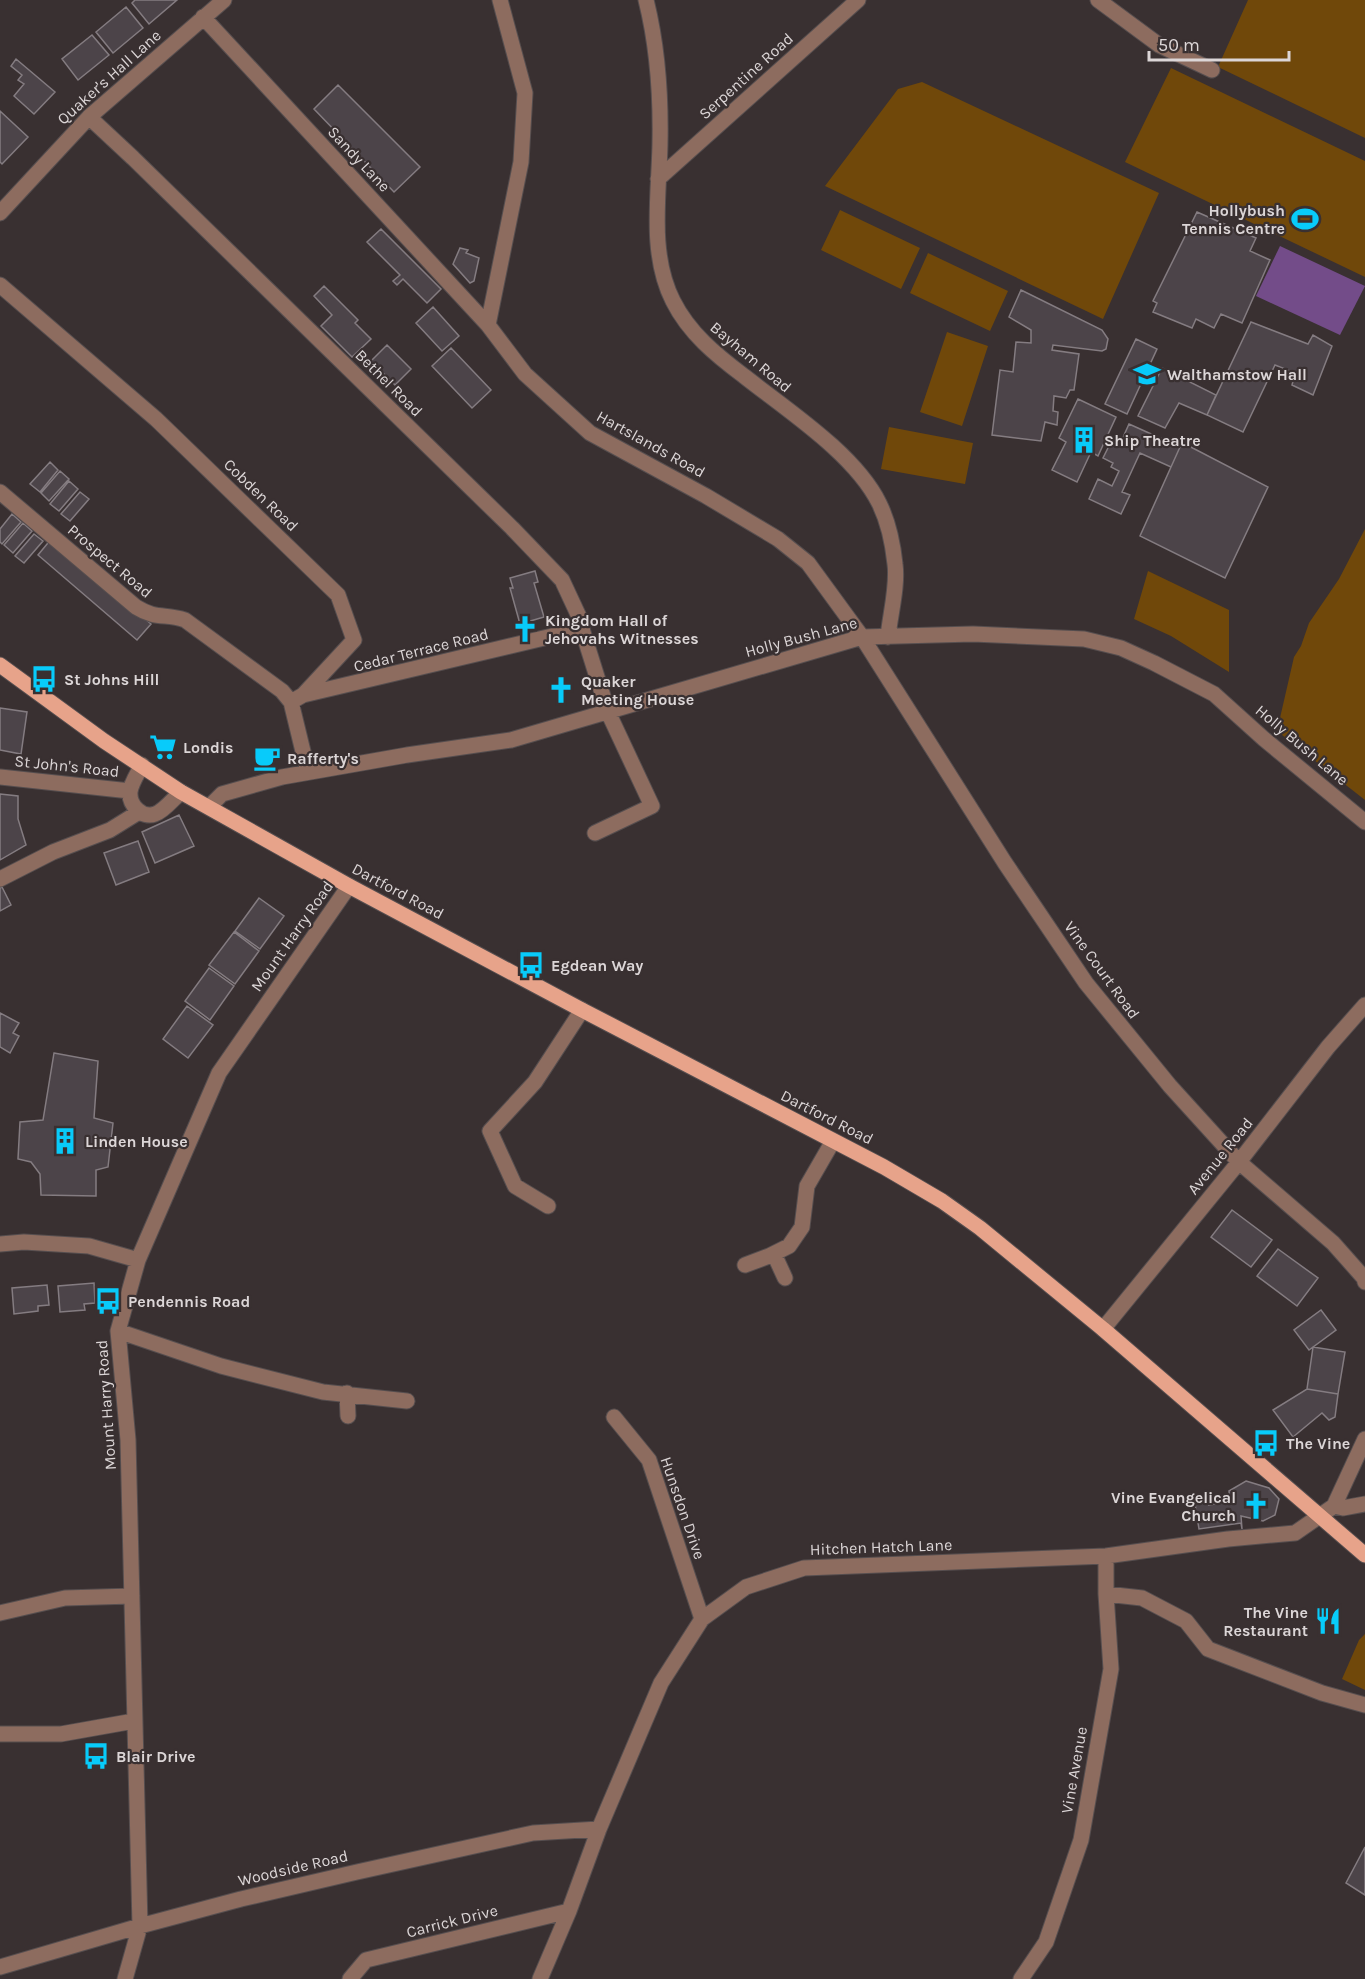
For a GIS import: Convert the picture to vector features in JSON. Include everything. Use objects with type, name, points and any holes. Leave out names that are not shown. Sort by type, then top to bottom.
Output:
[{"type":"main road","name":"Dartford Road","points":[[0,665],[104,741],[181,792],[349,886],[884,1167],[942,1201],[980,1228],[1103,1329],[1365,1555]]},
{"type":"street","name":"Quaker's Hall Lane","points":[[0,213],[89,117],[224,0]]},
{"type":"street","points":[[488,325],[521,162],[525,93],[500,0]]},
{"type":"street","name":"Bayham Road","points":[[646,0],[659,80],[658,216],[660,268],[665,285],[684,320],[715,354],[817,433],[858,472],[880,505],[896,577],[888,637]]},
{"type":"street","name":"Serpentine Road","points":[[658,179],[858,0]]},
{"type":"street","points":[[1098,0],[1159,45],[1212,70]]},
{"type":"street","name":"Sandy Lane","points":[[203,17],[488,325]]},
{"type":"street","name":"Bethel Road","points":[[89,117],[345,364],[562,580],[582,623],[608,712],[652,806],[595,833]]},
{"type":"street","name":"Cobden Road","points":[[0,285],[156,419],[338,595],[354,640],[297,699]]},
{"type":"street","name":"Hartslands Road","points":[[488,325],[525,374],[590,434],[706,496],[778,539],[808,563],[862,637]]},
{"type":"street","name":"Prospect Road","points":[[0,492],[136,607],[148,615],[185,620],[282,691],[297,699]]},
{"type":"street","name":"Cedar Terrace Road","points":[[297,699],[582,629]]},
{"type":"street","name":"Holly Bush Lane","points":[[209,807],[222,794],[282,777],[511,740],[862,637],[973,634],[1084,639],[1121,648],[1214,694],[1264,739],[1365,822]]},
{"type":"street","name":"Vine Court Road","points":[[862,637],[1005,863],[1086,983],[1170,1086],[1239,1162],[1333,1243],[1365,1282]]},
{"type":"street","points":[[297,699],[308,772]]},
{"type":"street","points":[[142,765],[130,791],[132,802],[139,812],[147,815],[156,814],[181,792]]},
{"type":"street","name":"St John's Road","points":[[0,777],[130,791]]},
{"type":"street","points":[[0,879],[53,852],[110,830],[139,812]]},
{"type":"street","name":"Mount Harry Road","points":[[125,1979],[140,1926],[128,1440],[118,1331],[138,1260],[219,1073],[349,886]]},
{"type":"street","name":"Avenue Road","points":[[1103,1329],[1239,1162],[1328,1047],[1365,1005]]},
{"type":"street","points":[[548,1206],[515,1186],[490,1131],[535,1082],[582,1010]]},
{"type":"street","points":[[745,1265],[789,1246],[802,1227],[807,1186],[833,1141]]},
{"type":"street","points":[[0,1244],[24,1242],[89,1246],[138,1260]]},
{"type":"street","points":[[774,1254],[785,1278]]},
{"type":"street","points":[[118,1331],[221,1366],[323,1392],[407,1401]]},
{"type":"street","points":[[347,1393],[348,1416]]},
{"type":"street","name":"Hunsdon Drive","points":[[614,1417],[649,1460],[702,1618]]},
{"type":"street","points":[[1321,1516],[1334,1506],[1365,1439]]},
{"type":"street","points":[[1334,1506],[1342,1508],[1365,1504]]},
{"type":"street","name":"Hitchen Hatch Lane","points":[[540,1979],[569,1911],[599,1829],[661,1683],[702,1618],[746,1587],[804,1568],[1106,1556],[1228,1539],[1295,1533],[1321,1516]]},
{"type":"street","name":"Vine Avenue","points":[[1022,1979],[1046,1942],[1081,1840],[1111,1669],[1106,1556]]},
{"type":"street","points":[[1106,1594],[1142,1598],[1186,1621],[1208,1649],[1322,1693],[1365,1705]]},
{"type":"street","points":[[0,1613],[65,1598],[132,1596]]},
{"type":"street","points":[[0,1734],[61,1734],[134,1721]]},
{"type":"street","name":"Woodside Road","points":[[0,1967],[140,1926],[299,1885],[524,1836],[599,1829]]},
{"type":"street","name":"Carrick Drive","points":[[350,1979],[366,1960],[569,1911]]},
{"type":"shaded area","points":[[1248,0],[1365,0],[1365,138],[1218,67]]},
{"type":"shaded area","name":"Hollybush Tennis Centre","points":[[1171,68],[1365,161],[1365,277],[1125,162]]},
{"type":"shaded area","points":[[922,82],[1159,193],[1103,319],[825,186],[898,89]]},
{"type":"shaded area","points":[[840,210],[920,248],[901,289],[821,250]]},
{"type":"shaded area","points":[[1280,246],[1365,286],[1340,335],[1256,296]]},
{"type":"shaded area","points":[[928,253],[1008,291],[990,331],[910,293]]},
{"type":"shaded area","points":[[947,332],[988,346],[962,426],[920,412]]},
{"type":"shaded area","points":[[889,427],[973,443],[965,484],[881,469]]},
{"type":"shaded area","points":[[1365,529],[1365,800],[1277,731],[1294,657],[1301,646],[1309,623],[1339,579]]},
{"type":"shaded area","points":[[1148,571],[1229,610],[1229,672],[1171,636],[1134,619]]},
{"type":"shaded area","points":[[1365,1634],[1365,1690],[1342,1679],[1359,1640]]},
{"type":"building","points":[[135,0],[177,0],[149,24],[132,3]]},
{"type":"building","points":[[126,7],[143,28],[113,53],[96,32]]},
{"type":"building","points":[[92,35],[109,55],[78,80],[62,59]]},
{"type":"building","points":[[16,59],[55,92],[34,114],[14,96],[24,84],[18,80],[22,75],[11,66]]},
{"type":"building","points":[[338,85],[420,167],[394,192],[314,109]]},
{"type":"building","points":[[0,111],[28,137],[2,164],[0,162]]},
{"type":"building","points":[[1197,212],[1256,238],[1250,251],[1270,260],[1242,323],[1221,314],[1214,328],[1196,319],[1192,328],[1153,312],[1157,303],[1153,301]]},
{"type":"building","points":[[381,229],[441,289],[427,303],[403,279],[397,285],[393,281],[400,275],[367,242]]},
{"type":"building","points":[[460,248],[468,250],[466,253],[479,258],[474,281],[470,283],[453,264]]},
{"type":"building","points":[[324,286],[358,320],[355,323],[371,339],[352,357],[321,326],[332,315],[314,296]]},
{"type":"building","points":[[1021,290],[1102,330],[1108,339],[1106,349],[1102,351],[1053,345],[1052,350],[1079,354],[1074,390],[1070,390],[1066,398],[1054,396],[1053,411],[1058,412],[1057,425],[1045,422],[1041,441],[992,435],[1000,370],[1013,372],[1016,342],[1031,343],[1031,330],[1009,317]]},
{"type":"building","points":[[433,307],[459,336],[442,351],[416,323]]},
{"type":"building","points":[[1251,322],[1308,344],[1313,335],[1332,346],[1313,395],[1292,385],[1295,373],[1275,365],[1243,432],[1207,415]]},
{"type":"building","points":[[1136,339],[1157,349],[1127,414],[1105,404]]},
{"type":"building","points":[[387,345],[411,369],[395,385],[371,361]]},
{"type":"building","points":[[451,348],[491,390],[472,408],[432,366]]},
{"type":"building","points":[[1162,368],[1216,395],[1207,415],[1179,403],[1165,428],[1138,416]]},
{"type":"building","name":"Ship Theatre","points":[[1078,399],[1116,417],[1098,456],[1091,452],[1077,482],[1052,470],[1066,442],[1059,438]]},
{"type":"building","points":[[1129,424],[1180,447],[1171,467],[1140,453],[1122,492],[1130,495],[1121,514],[1089,499],[1098,479],[1112,486],[1119,471],[1111,467],[1113,463],[1103,458],[1112,440],[1120,444]]},
{"type":"building","points":[[1185,444],[1268,487],[1225,578],[1140,536],[1180,447]]},
{"type":"building","points":[[50,462],[58,470],[40,492],[30,484]]},
{"type":"building","points":[[60,471],[69,479],[49,501],[41,493]]},
{"type":"building","points":[[69,481],[78,489],[59,511],[50,504]]},
{"type":"building","points":[[80,492],[89,499],[70,521],[61,514]]},
{"type":"building","points":[[12,514],[21,522],[2,544],[0,529]]},
{"type":"building","points":[[23,523],[32,531],[13,553],[4,545]]},
{"type":"building","points":[[34,534],[43,541],[24,563],[15,556]]},
{"type":"building","points":[[52,538],[151,624],[137,640],[38,555]]},
{"type":"building","points":[[535,571],[538,582],[534,583],[544,617],[520,624],[510,588],[513,588],[510,578]]},
{"type":"building","points":[[0,708],[27,712],[21,754],[0,750]]},
{"type":"building","points":[[0,794],[18,796],[18,819],[26,845],[0,860]]},
{"type":"building","points":[[179,815],[194,846],[155,863],[142,832]]},
{"type":"building","points":[[138,841],[149,872],[116,885],[104,853]]},
{"type":"building","points":[[2,887],[11,905],[0,911],[0,888]]},
{"type":"building","points":[[259,898],[284,916],[260,949],[235,931]]},
{"type":"building","points":[[234,932],[259,951],[235,984],[209,965]]},
{"type":"building","points":[[209,968],[234,986],[210,1020],[185,1001]]},
{"type":"building","points":[[187,1006],[213,1025],[188,1058],[163,1039]]},
{"type":"building","points":[[0,1013],[19,1023],[13,1033],[19,1036],[10,1053],[0,1047]]},
{"type":"building","name":"Linden House","points":[[54,1053],[98,1061],[94,1118],[113,1123],[108,1167],[96,1170],[96,1196],[41,1195],[40,1174],[31,1162],[18,1159],[20,1122],[43,1120]]},
{"type":"building","points":[[1232,1210],[1272,1240],[1251,1267],[1211,1237]]},
{"type":"building","points":[[1278,1249],[1318,1278],[1297,1306],[1257,1276]]},
{"type":"building","points":[[94,1283],[95,1303],[84,1304],[85,1310],[60,1312],[58,1286]]},
{"type":"building","points":[[47,1285],[49,1305],[38,1306],[38,1311],[14,1314],[12,1288]]},
{"type":"building","points":[[1321,1310],[1336,1330],[1309,1350],[1294,1330]]},
{"type":"building","points":[[1313,1347],[1345,1352],[1338,1394],[1307,1389]]},
{"type":"building","points":[[1307,1389],[1338,1394],[1335,1417],[1329,1420],[1322,1413],[1293,1437],[1273,1410]]},
{"type":"building","points":[[1246,1481],[1269,1488],[1279,1499],[1275,1515],[1263,1521],[1241,1516],[1242,1529],[1241,1523],[1199,1529],[1194,1497],[1207,1494],[1209,1505],[1230,1501],[1229,1491]]},
{"type":"building","points":[[1365,1847],[1365,1895],[1346,1883]]},
{"type":"place","name":"Hollybush Tennis Centre","points":[[1305,219]]},
{"type":"place","name":"Walthamstow Hall","points":[[1147,374]]},
{"type":"place","name":"Ship Theatre","points":[[1084,440]]},
{"type":"place","name":"Kingdom Hall of Jehovahs Witnesses","points":[[525,629]]},
{"type":"place","name":"St Johns Hill","points":[[44,679]]},
{"type":"place","name":"Quaker Meeting House","points":[[561,690]]},
{"type":"place","name":"Londis","points":[[163,747]]},
{"type":"place","name":"Rafferty's","points":[[267,758]]},
{"type":"place","name":"Egdean Way","points":[[531,965]]},
{"type":"place","name":"Linden House","points":[[65,1141]]},
{"type":"place","name":"Pendennis Road","points":[[108,1301]]},
{"type":"place","name":"The Vine","points":[[1266,1443]]},
{"type":"place","name":"Vine Evangelical Church","points":[[1256,1506]]},
{"type":"place","name":"The Vine Restaurant","points":[[1328,1621]]},
{"type":"place","name":"Blair Drive","points":[[96,1756]]}]
